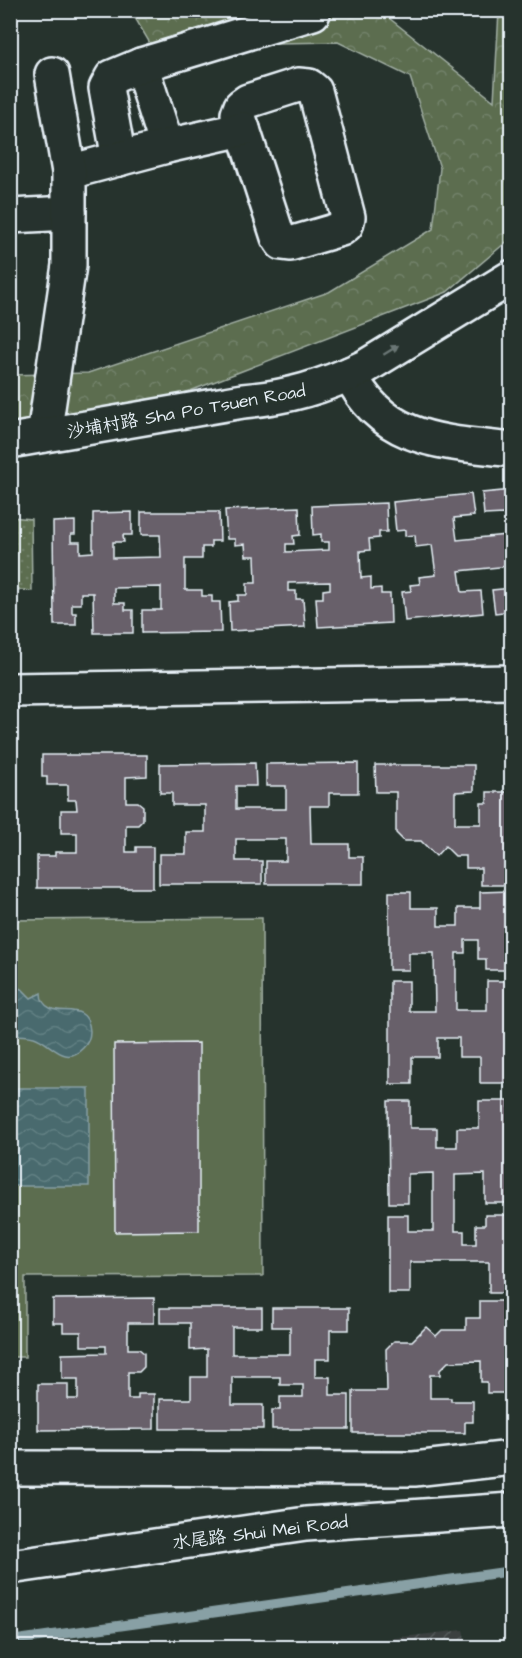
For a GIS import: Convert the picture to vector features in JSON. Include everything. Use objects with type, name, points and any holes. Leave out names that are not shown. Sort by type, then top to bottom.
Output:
[{"type":"street","points":[[119,159],[106,87],[112,77],[141,65],[313,13]]},
{"type":"street","points":[[141,65],[167,146]]},
{"type":"street","points":[[44,435],[69,265],[69,172],[52,74]]},
{"type":"street","points":[[298,85],[309,86],[315,91],[348,217],[346,225],[341,229],[290,244],[282,243],[278,237],[243,129],[238,114],[248,101],[298,85]]},
{"type":"street","points":[[69,172],[243,129]]},
{"type":"street","points":[[10,216],[69,213]]},
{"type":"street","name":"沙埔村路 Sha Po Tsuen Road","points":[[10,441],[308,391],[365,367],[512,277]]},
{"type":"street","points":[[350,374],[368,403],[396,427],[433,440],[512,450]]},
{"type":"street","points":[[10,690],[512,682]]},
{"type":"street","points":[[10,1468],[414,1469],[512,1458]]},
{"type":"street","name":"水尾路 Shui Mei Road","points":[[10,1567],[306,1524],[512,1510]]},
{"type":"shaded area","points":[[463,1630],[467,1647],[316,1647]]},
{"type":"green space","points":[[131,11],[380,11],[494,101],[499,11],[511,11],[511,238],[447,292],[190,391],[11,447],[10,375],[88,373],[329,292],[433,229],[440,168],[410,77],[338,42],[151,45]]},
{"type":"green space","points":[[11,517],[31,519],[32,591],[11,589]]},
{"type":"green space","points":[[262,918],[263,1276],[25,1277],[25,1357],[10,1357],[10,920]]},
{"type":"water","points":[[12,985],[22,989],[31,998],[41,993],[43,1002],[50,1008],[74,1011],[85,1016],[90,1031],[85,1046],[76,1053],[64,1055],[34,1037],[11,1035],[10,987]]},
{"type":"water","points":[[10,1088],[89,1088],[89,1186],[11,1186]]},
{"type":"building","points":[[512,490],[512,588],[509,566],[459,571],[462,592],[481,591],[483,613],[405,621],[402,592],[411,591],[410,585],[420,584],[419,577],[436,575],[432,545],[416,547],[415,535],[405,536],[405,530],[396,531],[393,502],[471,494],[474,516],[454,518],[457,540],[506,535],[504,514],[484,515],[482,493]]},
{"type":"building","points":[[386,503],[387,532],[379,532],[379,538],[369,539],[370,550],[360,551],[361,578],[371,577],[371,589],[381,588],[381,594],[390,594],[391,623],[318,627],[316,598],[323,598],[323,590],[330,589],[330,582],[288,583],[288,591],[296,591],[296,599],[303,599],[305,627],[230,631],[229,602],[238,601],[238,595],[247,595],[247,583],[256,583],[255,556],[246,556],[245,544],[235,545],[235,539],[227,539],[225,510],[299,507],[300,535],[293,536],[294,544],[286,544],[286,552],[329,550],[329,542],[321,542],[321,534],[313,535],[312,506]]},
{"type":"building","points":[[132,512],[132,535],[123,535],[124,542],[113,542],[113,558],[161,557],[160,535],[141,535],[141,512],[219,512],[220,541],[211,541],[211,547],[202,547],[202,559],[185,559],[185,590],[202,590],[202,596],[212,596],[212,602],[220,602],[221,632],[142,633],[142,610],[161,610],[161,587],[114,588],[114,603],[125,603],[125,610],[133,610],[133,633],[94,633],[93,593],[81,593],[81,604],[72,604],[72,613],[76,613],[76,625],[54,625],[53,522],[75,521],[75,534],[71,534],[71,542],[80,542],[80,553],[93,552],[93,513]]},
{"type":"building","points":[[512,588],[512,611],[495,613],[492,590]]},
{"type":"building","points":[[42,755],[147,755],[147,776],[126,777],[126,802],[138,802],[143,806],[143,820],[138,825],[126,825],[126,852],[136,852],[136,847],[153,847],[153,888],[37,888],[37,856],[55,856],[55,852],[77,852],[77,833],[61,833],[61,810],[77,810],[76,800],[68,800],[68,785],[47,785],[47,777],[42,777]]},
{"type":"building","points":[[255,763],[256,786],[236,786],[236,809],[286,809],[286,786],[266,786],[266,764],[358,763],[358,793],[329,793],[329,806],[310,806],[311,844],[349,844],[349,857],[363,857],[363,884],[266,884],[266,861],[286,861],[286,839],[236,839],[236,861],[262,861],[262,884],[159,884],[159,854],[186,854],[186,832],[205,832],[205,805],[172,805],[172,793],[160,793],[160,764]]},
{"type":"building","points":[[375,765],[474,765],[474,791],[455,792],[455,824],[481,824],[481,803],[487,803],[487,792],[510,792],[510,885],[481,885],[481,868],[466,868],[466,856],[455,856],[445,846],[436,856],[421,841],[404,841],[396,833],[396,792],[376,792]]},
{"type":"building","points":[[510,891],[510,970],[486,970],[486,959],[478,959],[478,940],[465,940],[465,953],[456,953],[456,1010],[487,1010],[487,981],[510,981],[510,1083],[480,1083],[480,1057],[459,1057],[459,1038],[438,1038],[438,1057],[412,1057],[412,1084],[390,1084],[390,981],[409,981],[409,1011],[435,1011],[434,953],[409,953],[409,970],[389,970],[389,892],[411,892],[411,908],[438,908],[438,926],[458,926],[458,908],[480,908],[480,892]]},
{"type":"building","points":[[199,1043],[199,1231],[115,1232],[114,1044]]},
{"type":"building","points":[[388,1101],[410,1101],[410,1128],[437,1128],[437,1147],[457,1147],[457,1128],[479,1128],[479,1101],[509,1101],[509,1203],[485,1203],[485,1174],[455,1175],[455,1231],[464,1231],[464,1244],[476,1244],[476,1225],[485,1225],[485,1215],[509,1215],[509,1293],[489,1293],[489,1262],[410,1262],[410,1293],[388,1293],[388,1215],[408,1215],[408,1231],[433,1231],[433,1173],[408,1174],[408,1203],[389,1203]]},
{"type":"building","points":[[154,1298],[154,1323],[128,1323],[128,1349],[139,1349],[144,1353],[144,1367],[139,1372],[128,1372],[128,1399],[138,1399],[138,1394],[154,1394],[154,1429],[38,1430],[38,1384],[68,1384],[68,1399],[78,1399],[78,1379],[62,1379],[62,1354],[106,1353],[106,1346],[81,1346],[81,1332],[63,1332],[63,1323],[53,1323],[53,1299]]},
{"type":"building","points":[[480,1301],[510,1301],[510,1393],[487,1393],[487,1382],[481,1382],[481,1361],[448,1362],[440,1370],[440,1375],[430,1375],[430,1398],[473,1401],[473,1422],[465,1422],[465,1433],[353,1433],[353,1391],[387,1391],[386,1349],[394,1341],[412,1341],[426,1327],[436,1336],[442,1330],[466,1330],[466,1318],[480,1318]]},
{"type":"building","points":[[160,1308],[262,1308],[262,1327],[232,1327],[232,1354],[290,1354],[290,1327],[272,1327],[272,1308],[349,1308],[349,1330],[330,1330],[330,1359],[315,1359],[315,1377],[330,1377],[330,1395],[349,1395],[349,1429],[272,1429],[272,1410],[280,1410],[280,1397],[303,1397],[303,1385],[280,1385],[280,1377],[232,1377],[232,1405],[263,1405],[263,1429],[160,1429],[160,1399],[191,1399],[191,1377],[207,1377],[207,1349],[190,1350],[190,1323],[160,1323]]},
{"type":"waterway","points":[[10,1641],[512,1571]]}]
